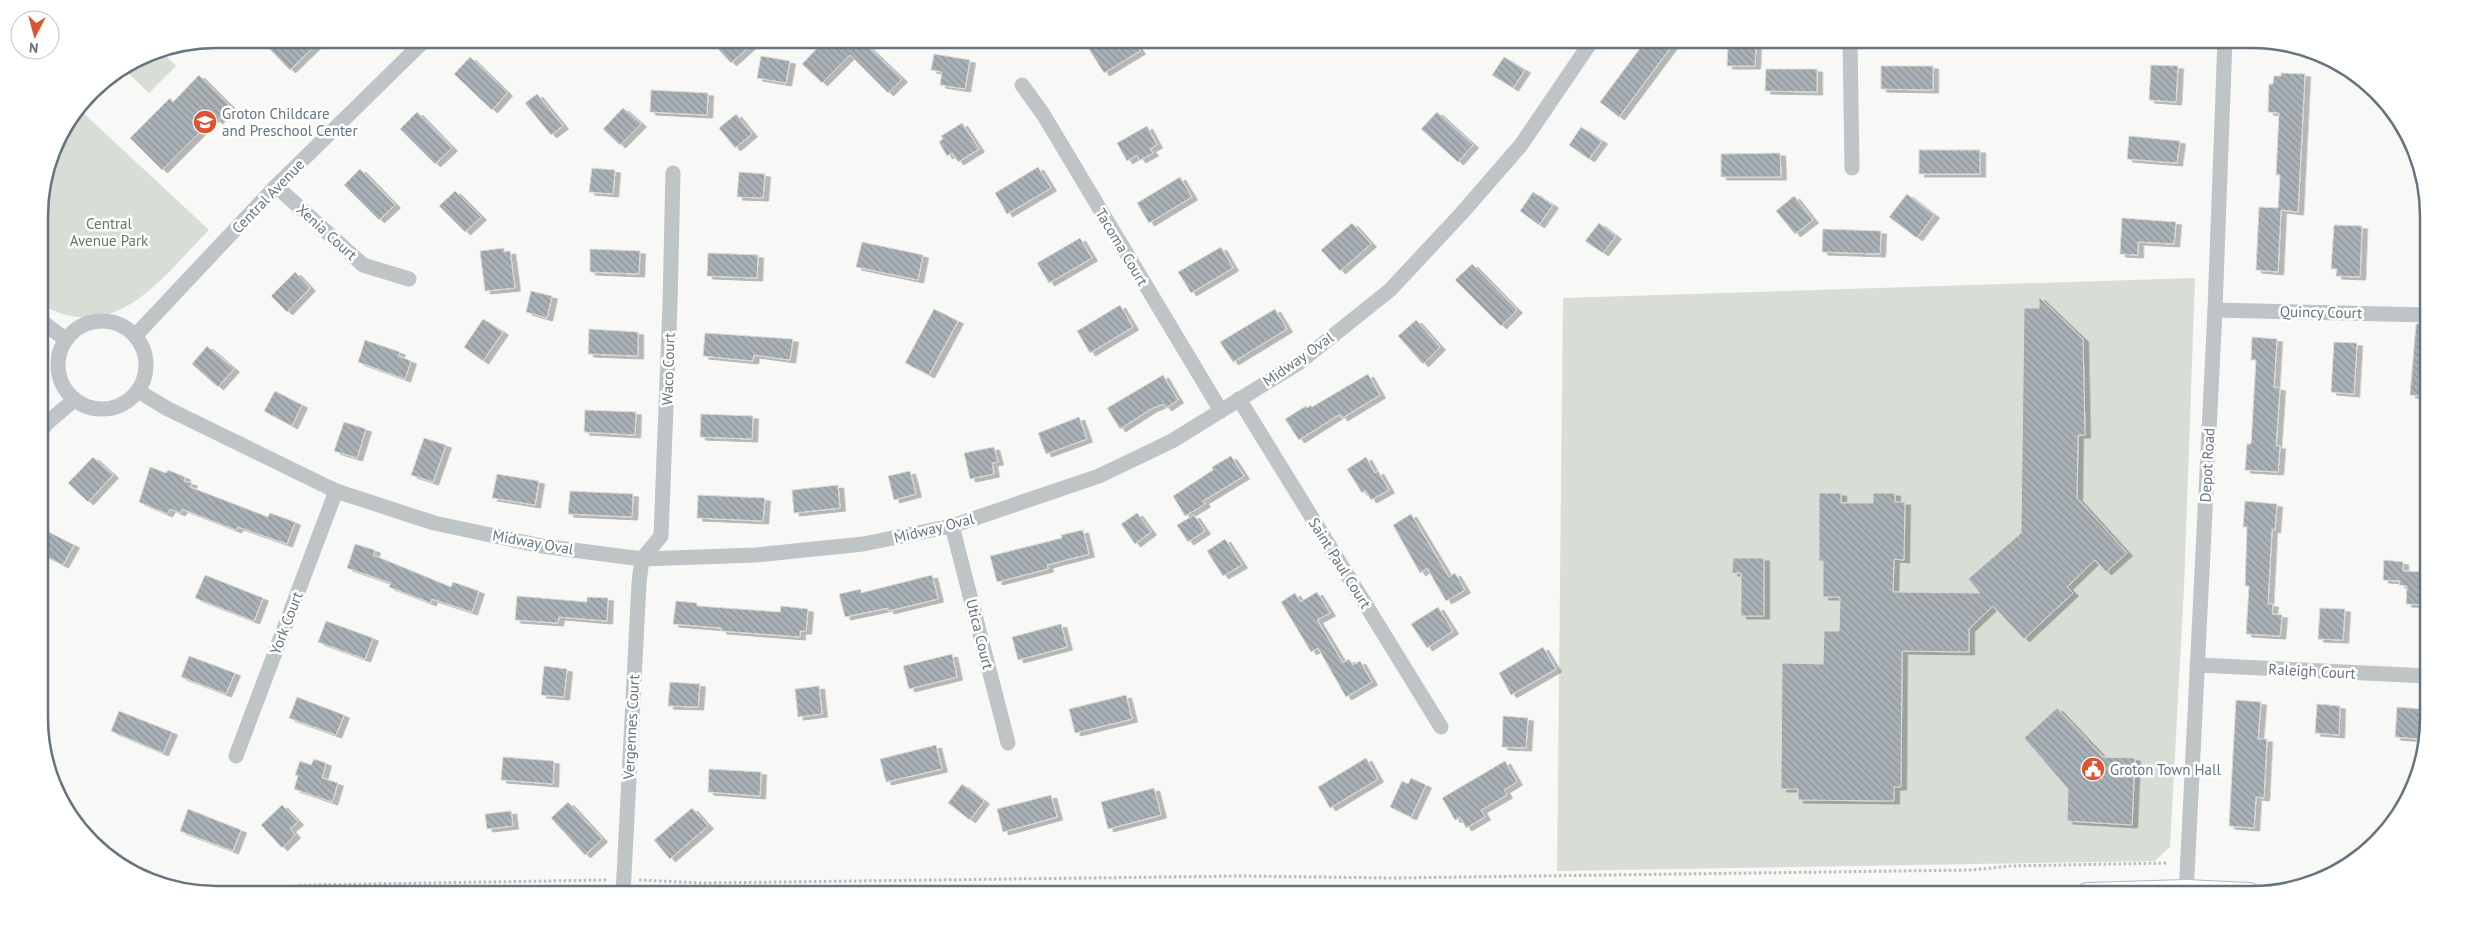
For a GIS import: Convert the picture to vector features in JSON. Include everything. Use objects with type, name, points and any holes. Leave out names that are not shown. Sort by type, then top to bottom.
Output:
[{"type":"street","name":"Central Avenue","points":[[135,336],[276,186],[417,48]]},
{"type":"street","name":"Midway Oval","points":[[138,391],[168,409],[336,491],[434,523],[542,546],[642,558],[756,555],[863,544],[952,526],[1099,476],[1172,442],[1300,362],[1390,290],[1461,214],[1521,144],[1581,48]]},
{"type":"street","points":[[1850,48],[1852,168]]},
{"type":"street","name":"Depot Road","points":[[2186,886],[2215,310],[2225,48]]},
{"type":"street","name":"Tacoma Court","points":[[1022,85],[1043,114],[1221,411]]},
{"type":"street","name":"Waco Court","points":[[642,558],[661,536],[673,173]]},
{"type":"street","name":"Xenia Court","points":[[276,186],[363,265],[409,279]]},
{"type":"street","name":"Quincy Court","points":[[2215,310],[2420,315]]},
{"type":"street","points":[[100,321],[119,325],[135,336],[141,345],[146,360],[145,376],[138,391],[125,403],[108,409],[90,408],[74,400],[61,382],[58,368],[59,353],[66,340],[81,326],[100,321]]},
{"type":"street","points":[[48,326],[66,340]]},
{"type":"street","name":"Saint Paul Court","points":[[1240,399],[1441,727]]},
{"type":"street","points":[[48,423],[74,400]]},
{"type":"street","name":"York Court","points":[[236,756],[336,491]]},
{"type":"street","name":"Utica Court","points":[[952,526],[1008,743]]},
{"type":"street","name":"Vergennes Court","points":[[623,886],[629,744],[642,558]]},
{"type":"street","name":"Raleigh Court","points":[[2197,665],[2420,676]]},
{"type":"path","points":[[645,880],[702,883],[1243,876],[1391,878],[1971,870],[2011,866],[2168,863]]},
{"type":"path","points":[[295,886],[604,880]]},
{"type":"green space","points":[[165,55],[176,66],[149,93],[128,72]]},
{"type":"green space","name":"Central Avenue Park","points":[[83,112],[209,230],[173,268],[135,301],[114,312],[92,317],[67,315],[48,307],[48,204],[53,172],[60,151]]},
{"type":"green space","points":[[2195,278],[2184,587],[2170,847],[2155,861],[1557,871],[1563,298]]},
{"type":"building","points":[[269,48],[313,48],[290,70]]},
{"type":"building","points":[[717,48],[748,48],[731,63]]},
{"type":"building","points":[[817,48],[869,48],[902,79],[888,93],[850,55],[822,83],[802,64]]},
{"type":"building","points":[[1138,48],[1140,51],[1104,73],[1089,49]]},
{"type":"building","points":[[1640,48],[1670,48],[1619,117],[1600,102]]},
{"type":"building","points":[[1728,48],[1756,48],[1755,66],[1727,66]]},
{"type":"building","points":[[934,54],[970,60],[965,89],[940,85],[942,72],[931,70]]},
{"type":"building","points":[[761,56],[790,61],[786,83],[757,78]]},
{"type":"building","points":[[470,57],[507,93],[492,110],[454,74]]},
{"type":"building","points":[[1504,57],[1525,70],[1513,88],[1492,75]]},
{"type":"building","points":[[2151,65],[2178,66],[2176,102],[2149,100]]},
{"type":"building","points":[[1881,66],[1933,66],[1933,90],[1881,89]]},
{"type":"building","points":[[1766,69],[1817,69],[1817,92],[1765,91]]},
{"type":"building","points":[[2281,73],[2305,74],[2298,212],[2281,210],[2278,272],[2256,270],[2259,207],[2278,208],[2280,175],[2276,175],[2279,113],[2268,112],[2269,84],[2273,84],[2274,76],[2281,76]]},
{"type":"building","points":[[199,75],[231,107],[217,121],[214,118],[162,170],[130,138],[170,98],[173,102]]},
{"type":"building","points":[[651,90],[708,93],[707,115],[650,112]]},
{"type":"building","points":[[537,94],[563,126],[551,135],[525,103]]},
{"type":"building","points":[[623,108],[641,124],[620,145],[603,129]]},
{"type":"building","points":[[417,112],[452,148],[435,164],[400,129]]},
{"type":"building","points":[[1437,112],[1473,145],[1458,162],[1421,129]]},
{"type":"building","points":[[736,114],[752,134],[735,148],[719,128]]},
{"type":"building","points":[[962,123],[979,149],[958,162],[952,153],[947,156],[939,142],[943,139],[941,136]]},
{"type":"building","points":[[1147,126],[1157,145],[1150,149],[1153,153],[1140,160],[1137,155],[1127,161],[1117,143]]},
{"type":"building","points":[[1581,127],[1602,141],[1589,159],[1569,145]]},
{"type":"building","points":[[2129,136],[2180,141],[2177,163],[2127,159]]},
{"type":"building","points":[[1919,150],[1980,150],[1980,174],[1919,174]]},
{"type":"building","points":[[1780,153],[1781,177],[1721,177],[1721,154]]},
{"type":"building","points":[[1038,167],[1051,188],[1007,214],[995,193]]},
{"type":"building","points":[[592,168],[615,170],[613,194],[589,192]]},
{"type":"building","points":[[360,169],[395,205],[379,220],[344,185]]},
{"type":"building","points":[[739,172],[765,174],[763,198],[737,197]]},
{"type":"building","points":[[1180,177],[1192,197],[1149,223],[1137,203]]},
{"type":"building","points":[[455,191],[481,217],[465,232],[439,206]]},
{"type":"building","points":[[1533,192],[1553,205],[1539,225],[1520,211]]},
{"type":"building","points":[[1907,194],[1934,215],[1917,238],[1889,217]]},
{"type":"building","points":[[1794,196],[1813,220],[1795,234],[1776,211]]},
{"type":"building","points":[[2122,218],[2176,222],[2174,244],[2138,242],[2138,255],[2120,254]]},
{"type":"building","points":[[1352,223],[1371,244],[1340,271],[1321,250]]},
{"type":"building","points":[[1599,223],[1616,236],[1603,253],[1585,241]]},
{"type":"building","points":[[2334,225],[2362,226],[2360,277],[2336,276],[2337,269],[2331,269]]},
{"type":"building","points":[[1823,229],[1881,231],[1880,254],[1822,252]]},
{"type":"building","points":[[1080,238],[1092,258],[1049,283],[1037,263]]},
{"type":"building","points":[[862,242],[923,255],[918,280],[856,267]]},
{"type":"building","points":[[1221,247],[1233,268],[1191,293],[1178,272]]},
{"type":"building","points":[[504,248],[504,252],[510,251],[515,288],[485,291],[480,251]]},
{"type":"building","points":[[590,249],[640,251],[639,274],[590,272]]},
{"type":"building","points":[[708,253],[758,255],[757,278],[707,276]]},
{"type":"building","points":[[1472,264],[1517,310],[1501,326],[1455,280]]},
{"type":"building","points":[[295,272],[310,288],[287,312],[271,296]]},
{"type":"building","points":[[531,291],[552,296],[547,318],[526,312]]},
{"type":"building","points":[[2039,297],[2083,339],[2085,435],[2078,435],[2077,498],[2127,553],[2106,572],[2095,560],[2067,587],[2073,593],[2024,639],[1993,606],[1969,629],[1969,652],[1902,651],[1901,787],[1894,787],[1894,801],[1798,800],[1798,789],[1781,789],[1782,663],[1823,664],[1824,631],[1839,631],[1840,597],[1823,597],[1823,561],[1819,561],[1819,493],[1841,493],[1841,503],[1873,503],[1873,493],[1895,493],[1895,502],[1905,502],[1904,560],[1894,559],[1893,592],[1980,593],[1968,579],[2021,533],[2024,308],[2039,308]]},
{"type":"building","points":[[1120,305],[1133,327],[1090,353],[1077,331]]},
{"type":"building","points":[[934,309],[958,321],[929,375],[905,363]]},
{"type":"building","points":[[1275,309],[1287,329],[1233,362],[1220,342]]},
{"type":"building","points":[[483,319],[503,332],[483,361],[464,347]]},
{"type":"building","points":[[1416,320],[1440,347],[1423,364],[1398,336]]},
{"type":"building","points":[[2416,324],[2420,324],[2420,396],[2410,395]]},
{"type":"building","points":[[589,329],[638,332],[638,356],[588,354]]},
{"type":"building","points":[[705,333],[793,339],[790,360],[754,355],[753,361],[703,356]]},
{"type":"building","points":[[2252,337],[2277,339],[2274,387],[2280,388],[2276,446],[2280,446],[2278,472],[2245,470],[2247,444],[2251,444],[2256,360],[2251,360]]},
{"type":"building","points":[[365,340],[400,352],[398,356],[411,361],[405,379],[358,362]]},
{"type":"building","points":[[2334,342],[2357,343],[2354,394],[2331,392]]},
{"type":"building","points":[[207,346],[234,369],[218,387],[192,364]]},
{"type":"building","points":[[1368,374],[1380,395],[1342,418],[1340,414],[1299,440],[1285,419],[1306,406],[1307,408],[1311,405],[1312,407]]},
{"type":"building","points":[[1163,375],[1178,400],[1166,408],[1163,404],[1151,409],[1120,429],[1107,408]]},
{"type":"building","points":[[275,391],[302,405],[292,426],[264,411]]},
{"type":"building","points":[[585,410],[636,412],[635,435],[584,432]]},
{"type":"building","points":[[701,414],[753,416],[752,439],[700,437]]},
{"type":"building","points":[[1079,417],[1087,439],[1046,454],[1038,433]]},
{"type":"building","points":[[344,422],[366,429],[357,458],[334,451]]},
{"type":"building","points":[[424,438],[446,445],[433,482],[411,475]]},
{"type":"building","points":[[994,447],[998,462],[992,463],[994,474],[970,479],[964,453]]},
{"type":"building","points":[[1231,456],[1244,476],[1203,501],[1205,504],[1185,516],[1173,496],[1213,470],[1212,467]]},
{"type":"building","points":[[93,457],[113,475],[88,502],[68,483]]},
{"type":"building","points":[[1366,457],[1375,473],[1378,471],[1389,490],[1371,500],[1365,490],[1362,493],[1347,469]]},
{"type":"building","points":[[150,467],[166,473],[168,470],[185,477],[184,481],[192,483],[190,487],[268,517],[270,513],[295,522],[287,544],[238,527],[236,530],[182,509],[180,513],[170,509],[167,514],[139,502]]},
{"type":"building","points":[[910,471],[916,494],[894,500],[888,476]]},
{"type":"building","points":[[497,474],[539,481],[535,505],[492,498]]},
{"type":"building","points":[[838,485],[840,508],[794,513],[792,490]]},
{"type":"building","points":[[570,491],[633,494],[632,517],[568,514]]},
{"type":"building","points":[[698,495],[765,498],[763,521],[697,518]]},
{"type":"building","points":[[2245,501],[2277,504],[2275,530],[2272,529],[2268,604],[2273,604],[2272,614],[2282,615],[2280,636],[2246,634],[2249,586],[2245,586],[2247,527],[2243,527]]},
{"type":"building","points":[[1137,513],[1151,532],[1135,544],[1121,524]]},
{"type":"building","points":[[1411,514],[1449,577],[1455,573],[1465,590],[1446,601],[1427,568],[1420,573],[1393,525]]},
{"type":"building","points":[[1194,515],[1205,531],[1188,542],[1177,525]]},
{"type":"building","points":[[1083,530],[1089,554],[1047,565],[1048,569],[997,582],[990,556],[1062,538],[1061,535]]},
{"type":"building","points":[[48,532],[74,545],[63,565],[48,558]]},
{"type":"building","points":[[1225,539],[1242,565],[1223,576],[1207,551]]},
{"type":"building","points":[[355,544],[375,550],[373,555],[451,587],[453,582],[479,591],[472,612],[432,599],[431,603],[389,587],[391,583],[347,568]]},
{"type":"building","points":[[1733,558],[1764,558],[1764,616],[1741,616],[1741,573],[1732,573]]},
{"type":"building","points":[[2384,560],[2403,562],[2403,571],[2420,572],[2420,605],[2406,604],[2407,586],[2399,585],[2400,581],[2383,580]]},
{"type":"building","points":[[205,575],[263,598],[254,621],[195,598]]},
{"type":"building","points":[[932,575],[938,599],[888,611],[888,608],[845,617],[839,594],[861,589],[861,593]]},
{"type":"building","points":[[1317,592],[1330,613],[1317,620],[1343,663],[1349,659],[1353,665],[1360,661],[1372,682],[1346,697],[1318,648],[1311,652],[1281,602],[1295,593],[1300,602]]},
{"type":"building","points":[[517,596],[587,602],[587,597],[608,598],[607,621],[559,617],[558,623],[515,620]]},
{"type":"building","points":[[676,601],[697,603],[697,606],[780,612],[781,606],[808,609],[806,631],[800,631],[800,637],[721,631],[721,628],[673,624]]},
{"type":"building","points":[[1438,607],[1453,631],[1427,648],[1411,624]]},
{"type":"building","points":[[2320,608],[2345,609],[2343,640],[2318,639]]},
{"type":"building","points":[[326,621],[373,638],[365,659],[318,642]]},
{"type":"building","points":[[1061,624],[1067,647],[1018,660],[1012,637]]},
{"type":"building","points":[[1543,647],[1556,669],[1511,695],[1499,673]]},
{"type":"building","points":[[952,654],[957,677],[909,689],[903,666]]},
{"type":"building","points":[[189,656],[235,673],[226,694],[181,677]]},
{"type":"building","points":[[544,666],[567,669],[564,697],[541,695]]},
{"type":"building","points":[[670,682],[700,684],[698,707],[668,706]]},
{"type":"building","points":[[819,686],[822,714],[798,717],[795,689]]},
{"type":"building","points":[[1126,695],[1132,719],[1075,733],[1069,709]]},
{"type":"building","points":[[297,697],[344,715],[336,735],[289,718]]},
{"type":"building","points":[[2236,700],[2261,702],[2258,739],[2267,739],[2264,798],[2256,797],[2254,828],[2229,826]]},
{"type":"building","points":[[2317,704],[2340,706],[2339,735],[2315,733]]},
{"type":"building","points":[[2397,707],[2420,709],[2418,739],[2395,737]]},
{"type":"building","name":"Groton Town Hall","points":[[2057,708],[2103,757],[2135,758],[2132,825],[2067,821],[2068,789],[2024,738]]},
{"type":"building","points":[[119,711],[172,732],[163,753],[111,731]]},
{"type":"building","points":[[1503,716],[1528,718],[1526,748],[1502,747]]},
{"type":"building","points":[[936,745],[942,769],[886,782],[880,759]]},
{"type":"building","points":[[503,757],[554,761],[553,784],[501,780]]},
{"type":"building","points":[[1366,758],[1378,779],[1330,808],[1318,787]]},
{"type":"building","points":[[314,759],[326,763],[322,778],[338,783],[332,802],[294,789],[298,776],[295,775],[300,761],[311,765]]},
{"type":"building","points":[[1505,761],[1517,782],[1504,790],[1507,795],[1481,810],[1485,817],[1466,828],[1460,817],[1455,820],[1442,798]]},
{"type":"building","points":[[709,769],[761,772],[760,796],[708,792]]},
{"type":"building","points":[[1411,778],[1426,785],[1411,817],[1390,807],[1402,781],[1408,784]]},
{"type":"building","points":[[962,784],[984,801],[970,820],[948,803]]},
{"type":"building","points":[[1154,788],[1161,815],[1108,829],[1101,802]]},
{"type":"building","points":[[1051,795],[1057,817],[1003,832],[997,809]]},
{"type":"building","points":[[568,802],[602,839],[585,855],[551,818]]},
{"type":"building","points":[[282,805],[298,822],[290,829],[295,835],[282,848],[261,825]]},
{"type":"building","points":[[692,808],[708,826],[670,859],[654,840]]},
{"type":"building","points":[[188,809],[241,830],[233,851],[180,831]]},
{"type":"building","points":[[511,811],[513,826],[487,829],[485,814]]},
{"type":"place","name":"Groton Childcare and Preschool Center","points":[[205,122]]},
{"type":"place","name":"Groton Town Hall","points":[[2093,769]]}]
